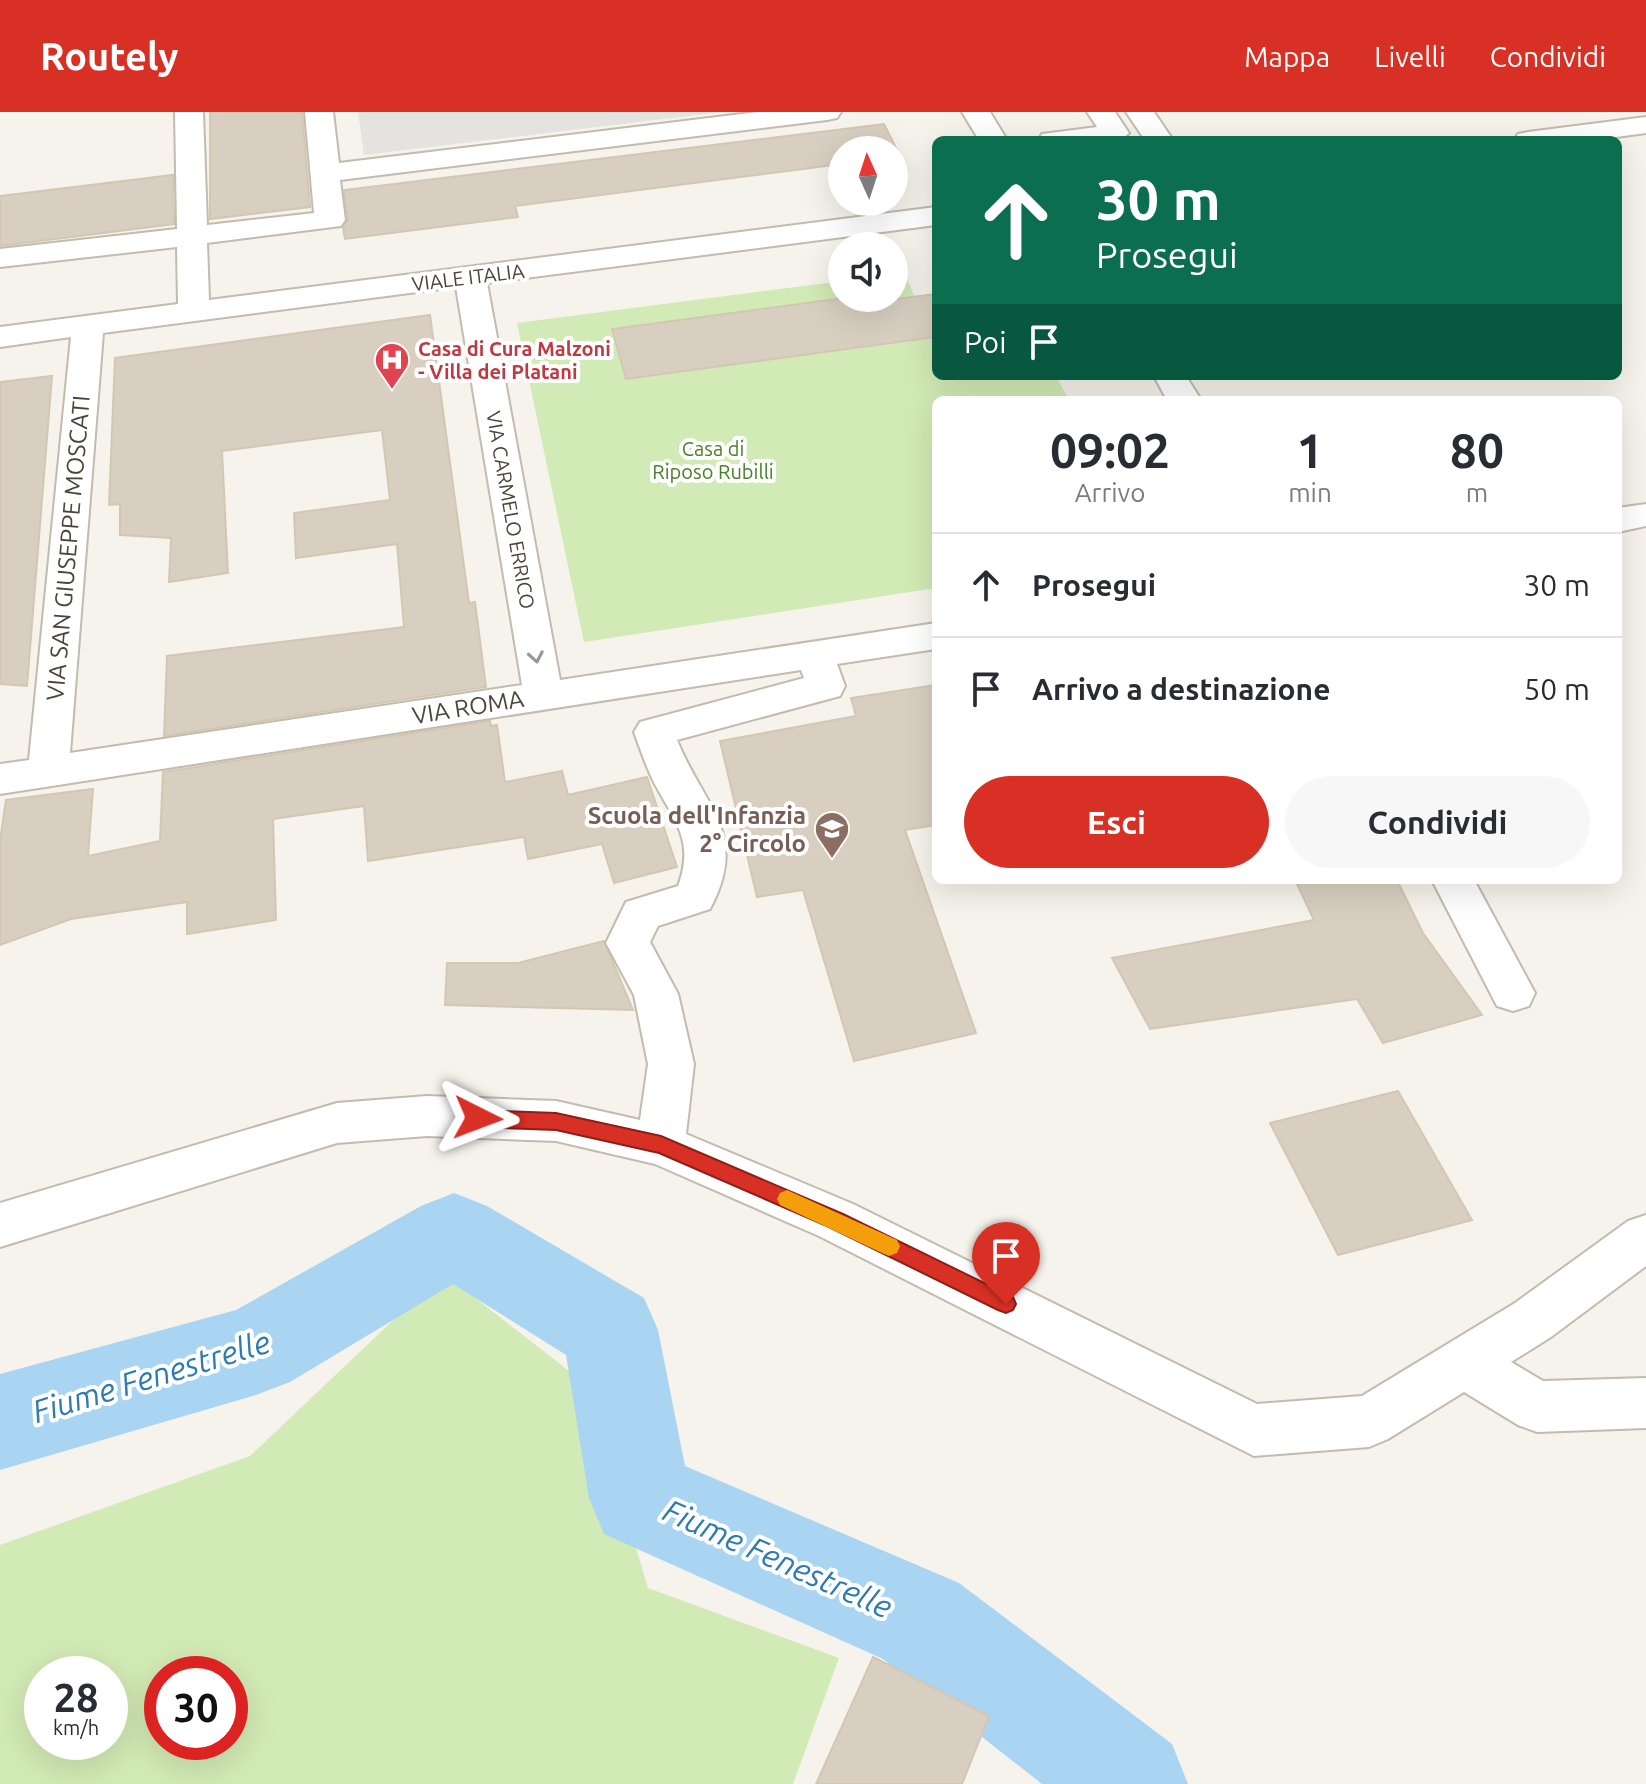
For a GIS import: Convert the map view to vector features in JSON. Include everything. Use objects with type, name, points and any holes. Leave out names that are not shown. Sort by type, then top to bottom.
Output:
[{"type":"street","points":[[189,112],[194,312]]},
{"type":"street","points":[[0,258],[330,220],[319,112]]},
{"type":"street","points":[[325,173],[827,112]]},
{"type":"street","points":[[976,112],[991,136]]},
{"type":"street","points":[[1088,136],[1115,133],[1101,112]]},
{"type":"street","points":[[1140,112],[1156,136]]},
{"type":"street","points":[[1549,136],[1623,122],[1646,155]]},
{"type":"street","name":"VIALE ITALIA","points":[[0,337],[932,217]]},
{"type":"street","name":"VIA CARMELO ERRICO","points":[[470,277],[543,695]]},
{"type":"street","name":"VIA SAN GIUSEPPE MOSCATI","points":[[48,770],[88,325]]},
{"type":"street","points":[[1622,519],[1646,515]]},
{"type":"street","name":"VIA ROMA","points":[[0,779],[932,637]]},
{"type":"street","points":[[661,1145],[671,1064],[656,994],[628,943],[641,914],[695,897],[707,865],[702,827],[671,775],[654,732],[826,686],[815,656]]},
{"type":"street","points":[[1455,884],[1513,993]]},
{"type":"street","points":[[0,1225],[337,1123],[427,1116],[556,1121],[661,1145],[836,1220],[1254,1430],[1369,1421],[1533,1320],[1646,1237]]},
{"type":"street","points":[[1464,1363],[1537,1407],[1646,1403]]},
{"type":"green space","name":"Casa di Riposo Rubilli","points":[[908,282],[932,334],[932,380],[1058,380],[1067,396],[932,396],[932,589],[584,642],[517,323],[828,283],[828,312],[908,312]]},
{"type":"green space","points":[[443,1273],[587,1385],[648,1588],[839,1658],[793,1784],[0,1784],[0,1545],[250,1456]]},
{"type":"shaded area","points":[[358,112],[722,112],[364,155]]},
{"type":"building","points":[[210,112],[302,112],[310,207],[210,219]]},
{"type":"building","points":[[884,124],[890,136],[828,136],[828,166],[515,206],[518,217],[345,239],[343,228],[348,220],[344,190]]},
{"type":"building","points":[[173,175],[174,224],[0,246],[0,196]]},
{"type":"building","points":[[932,295],[932,338],[626,379],[612,329],[828,300],[828,312],[908,312],[908,298]]},
{"type":"building","points":[[430,315],[469,603],[475,602],[486,687],[164,736],[167,656],[404,627],[397,544],[296,558],[294,513],[390,500],[382,430],[222,451],[228,573],[169,582],[171,538],[120,535],[120,504],[109,505],[115,358]]},
{"type":"building","points":[[52,376],[27,686],[0,684],[0,382]]},
{"type":"building","name":"Scuola dell'Infanzia 2° Circolo","points":[[932,686],[932,826],[905,830],[976,1033],[854,1061],[803,890],[757,897],[720,741],[856,716],[851,698]]},
{"type":"building","points":[[490,721],[491,726],[497,725],[505,782],[562,771],[568,795],[647,777],[677,867],[614,883],[602,844],[528,859],[524,837],[368,861],[364,806],[273,819],[276,920],[187,934],[187,902],[71,919],[0,945],[0,841],[6,800],[93,789],[88,856],[160,841],[163,772]]},
{"type":"building","points":[[1297,884],[1399,884],[1423,933],[1482,1015],[1383,1043],[1357,999],[1150,1029],[1112,958],[1314,920]]},
{"type":"building","points":[[604,941],[633,1010],[445,1005],[447,963],[518,963]]},
{"type":"building","points":[[1398,1091],[1472,1220],[1338,1255],[1270,1123]]},
{"type":"building","points":[[873,1657],[989,1716],[962,1784],[816,1784]]},
{"type":"waterway","name":"Fiume Fenestrelle","points":[[0,1422],[256,1350],[454,1235],[610,1330],[640,1498],[921,1621],[1132,1784]]},
{"type":"slow traffic","points":[[787,1199],[889,1246]]},
{"type":"place","name":"Casa di Cura Malzoni - Villa dei Platani","points":[[392,391]]},
{"type":"place","name":"Scuola dell'Infanzia 2° Circolo","points":[[832,860]]},
{"type":"route","points":[[478,1118],[556,1121],[661,1145],[836,1220],[1006,1304]]}]
